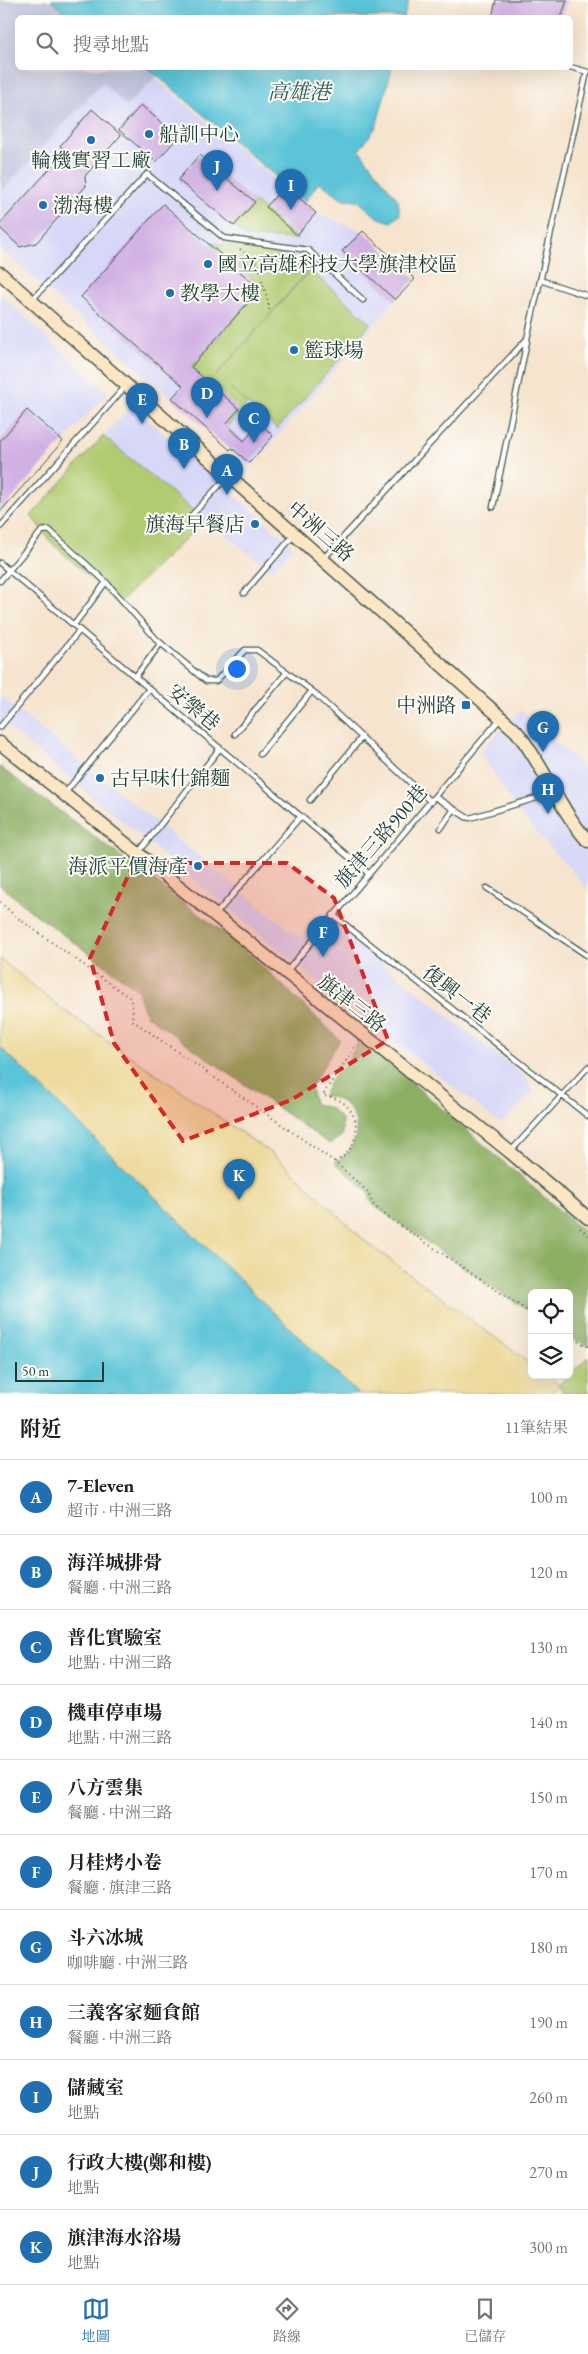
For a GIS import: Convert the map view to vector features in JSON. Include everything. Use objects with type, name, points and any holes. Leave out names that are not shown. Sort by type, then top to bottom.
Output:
[{"type":"street","name":"中洲三路","points":[[0,273],[126,386],[324,558],[516,731],[526,744],[553,793],[588,841]]},
{"type":"street","name":"旗津三路","points":[[0,743],[215,915],[285,974],[510,1152],[588,1218]]},
{"type":"lane","points":[[492,507],[540,280],[587,72],[573,68]]},
{"type":"lane","points":[[31,301],[147,174],[224,238],[308,250],[363,300]]},
{"type":"lane","points":[[540,280],[588,296]]},
{"type":"lane","points":[[324,558],[527,340]]},
{"type":"lane","points":[[0,527],[126,386]]},
{"type":"lane","points":[[191,516],[229,475]]},
{"type":"lane","points":[[0,581],[42,531],[46,530],[106,582],[161,643],[206,681],[216,681],[245,650],[251,648],[257,650],[312,691],[431,802]]},
{"type":"lane","points":[[244,593],[295,534]]},
{"type":"lane","name":"安樂巷","points":[[0,564],[368,872]]},
{"type":"lane","points":[[74,626],[106,582]]},
{"type":"lane","points":[[0,727],[80,630]]},
{"type":"lane","points":[[135,677],[161,643]]},
{"type":"lane","points":[[235,734],[287,672]]},
{"type":"lane","points":[[64,794],[149,689]]},
{"type":"lane","points":[[260,754],[312,691]]},
{"type":"lane","name":"旗津三路900巷","points":[[285,974],[368,872],[431,802],[500,718]]},
{"type":"lane","points":[[310,800],[362,737]]},
{"type":"lane","points":[[138,853],[220,748]]},
{"type":"lane","points":[[435,797],[466,817],[475,817],[553,793]]},
{"type":"lane","points":[[441,828],[454,809]]},
{"type":"lane","points":[[215,915],[300,816]]},
{"type":"lane","points":[[487,888],[588,956]]},
{"type":"lane","name":"復興一巷","points":[[333,915],[588,1116]]},
{"type":"lane","points":[[510,1152],[588,1067]]},
{"type":"path","points":[[224,238],[258,264],[261,282],[268,298],[270,313]]},
{"type":"path","points":[[0,902],[15,916],[120,989],[130,998],[133,1009],[132,1020],[335,1162],[367,1191],[374,1206],[528,1311]]},
{"type":"path","points":[[335,1162],[344,1158],[355,1141],[355,1120],[344,1101],[336,1096],[323,1096],[331,1079],[347,1063],[360,1038]]},
{"type":"path","points":[[573,1339],[588,1346]]},
{"type":"highlighted area","points":[[134,863],[287,863],[334,898],[388,1040],[291,1100],[183,1141],[114,1043],[90,958]]},
{"type":"shaded area","points":[[0,0],[51,0],[69,15],[15,15],[15,70],[150,70],[157,76],[126,106],[102,83],[1,192]]},
{"type":"shaded area","name":"國立高雄科技大學旗津校區","points":[[157,76],[316,213],[363,231],[395,300],[250,468],[0,249],[1,192],[102,83],[126,106]]},
{"type":"shaded area","points":[[0,294],[107,393],[0,512]]},
{"type":"shaded area","points":[[132,406],[293,546],[272,571],[205,520],[103,436]]},
{"type":"shaded area","points":[[0,696],[301,939],[320,914],[527,1079],[533,1092],[501,1124],[317,981],[0,721]]},
{"type":"shaded area","points":[[521,710],[588,772],[588,889],[518,812],[480,751]]},
{"type":"green space","points":[[255,202],[298,239],[247,237],[234,227]]},
{"type":"green space","name":"籃球場","points":[[211,243],[274,253],[297,264],[307,272],[216,376],[310,270],[371,323],[277,429],[230,388],[247,404],[229,425],[179,381],[262,288]]},
{"type":"green space","points":[[103,436],[205,520],[118,604],[51,542],[31,516]]},
{"type":"green space","points":[[0,767],[237,942],[340,1040],[311,1086],[314,1104],[330,1108],[342,1119],[342,1136],[329,1144],[146,1015],[137,989],[31,911],[0,885]]},
{"type":"green space","points":[[360,1038],[588,1235],[588,1346],[573,1339],[573,1289],[528,1289],[528,1311],[374,1206],[367,1191],[335,1162],[346,1154],[352,1145],[356,1134],[356,1123],[346,1105],[336,1099],[323,1096],[331,1079],[347,1063]]},
{"type":"green space","points":[[588,1357],[588,1394],[564,1394],[559,1385],[565,1379],[573,1379],[573,1371]]},
{"type":"sand","points":[[0,959],[62,1009],[278,1158],[366,1242],[528,1362],[528,1379],[551,1379],[559,1385],[550,1394],[358,1394],[0,1047]]},
{"type":"water","points":[[51,0],[409,0],[405,15],[68,15]]},
{"type":"water","name":"高雄港","points":[[150,70],[391,70],[376,127],[359,150],[398,200],[400,215],[391,222],[377,217],[357,200],[343,199],[319,182],[305,202]]},
{"type":"water","points":[[0,1047],[337,1374],[358,1394],[0,1394]]},
{"type":"pier","points":[[157,76],[285,185],[283,187],[155,78]]},
{"type":"building","points":[[496,0],[567,0],[562,15],[493,15]]},
{"type":"building","name":"船訓中心","points":[[141,105],[178,137],[156,162],[119,130]]},
{"type":"building","name":"渤海樓","points":[[92,109],[121,135],[85,176],[86,186],[36,243],[20,247],[0,228],[0,224],[56,162],[73,157],[60,146]]},
{"type":"building","points":[[199,155],[255,202],[234,226],[178,180]]},
{"type":"building","points":[[285,185],[316,213],[297,235],[266,207]]},
{"type":"building","name":"教學大樓","points":[[163,204],[260,289],[191,367],[239,409],[226,424],[244,441],[260,423],[273,436],[249,463],[232,448],[230,450],[172,398],[183,386],[81,297]]},
{"type":"building","points":[[363,231],[415,279],[395,300],[342,251]]},
{"type":"building","points":[[27,410],[63,441],[0,512],[0,441]]},
{"type":"place","name":"船訓中心","points":[[149,134]]},
{"type":"place","name":"輪機實習工廠","points":[[91,140]]},
{"type":"place","name":"行政大樓(鄭和樓)","points":[[217,191]]},
{"type":"place","name":"渤海樓","points":[[43,205]]},
{"type":"place","name":"儲藏室","points":[[291,210]]},
{"type":"place","name":"國立高雄科技大學旗津校區","points":[[208,264]]},
{"type":"place","name":"教學大樓","points":[[170,293]]},
{"type":"place","name":"籃球場","points":[[294,350]]},
{"type":"place","name":"機車停車場","points":[[207,418]]},
{"type":"place","name":"八方雲集","points":[[142,424]]},
{"type":"place","name":"普化實驗室","points":[[254,443]]},
{"type":"place","name":"海洋城排骨","points":[[184,469]]},
{"type":"place","name":"7-Eleven","points":[[227,495]]},
{"type":"place","name":"旗海早餐店","points":[[255,524]]},
{"type":"place","name":"中洲路","points":[[466,705]]},
{"type":"place","name":"斗六冰城","points":[[543,752]]},
{"type":"place","name":"古早味什錦麵","points":[[100,778]]},
{"type":"place","name":"三義客家麵食館","points":[[548,814]]},
{"type":"place","name":"海派平價海產","points":[[198,866]]},
{"type":"place","name":"月桂烤小卷","points":[[323,957]]},
{"type":"place","name":"旗津海水浴場","points":[[239,1200]]}]
